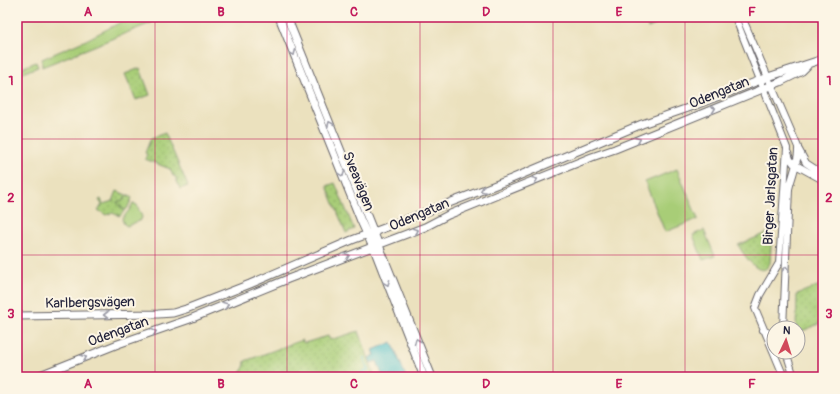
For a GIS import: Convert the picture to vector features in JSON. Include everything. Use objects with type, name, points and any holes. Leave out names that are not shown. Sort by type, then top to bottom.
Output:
[{"type":"main road","name":"Sveavägen","points":[[279,17],[432,377]]},
{"type":"main road","name":"Sveavägen","points":[[287,17],[370,233]]},
{"type":"main road","name":"Odengatan","points":[[186,309],[370,233],[511,179],[642,124],[768,77],[809,65],[823,59]]},
{"type":"main road","name":"Odengatan","points":[[35,377],[118,344],[190,319],[424,227],[448,215],[592,157],[616,150],[771,85],[802,71],[809,65]]},
{"type":"main road","name":"Sveavägen","points":[[376,245],[424,377]]},
{"type":"main road","name":"Karlbergsvägen","points":[[17,316],[158,314],[173,313],[186,309]]},
{"type":"street","name":"Birger Jarlsgatan","points":[[735,17],[787,148],[779,263],[760,295],[755,308],[784,377]]},
{"type":"street","name":"Birger Jarlsgatan","points":[[742,17],[798,147],[799,156],[789,189],[782,320]]},
{"type":"street","points":[[798,147],[806,162],[823,174]]},
{"type":"street","points":[[787,148],[791,162],[823,180]]},
{"type":"street","points":[[785,172],[796,165],[806,162]]},
{"type":"street","points":[[789,360],[794,377]]},
{"type":"green space","points":[[126,17],[152,18],[151,23],[42,67],[42,59],[86,40],[127,19]]},
{"type":"green space","points":[[644,17],[675,17],[648,28]]},
{"type":"green space","points":[[36,62],[38,67],[17,75],[17,70]]},
{"type":"green space","points":[[140,68],[150,95],[136,100],[125,74]]},
{"type":"green space","points":[[165,133],[188,186],[180,189],[175,176],[173,176],[170,169],[145,159],[147,154],[145,153],[151,138]]},
{"type":"green space","points":[[677,169],[698,219],[665,232],[645,182]]},
{"type":"green space","points":[[335,183],[354,229],[346,233],[327,186]]},
{"type":"green space","points":[[117,191],[129,196],[126,196],[123,201],[118,201],[117,203],[125,210],[120,216],[112,213],[106,215],[98,210],[102,205],[99,200],[101,199],[103,204],[113,201]]},
{"type":"green space","points":[[126,196],[132,198],[127,209],[125,210],[117,203],[118,201],[125,199]]},
{"type":"green space","points":[[133,203],[137,205],[142,217],[141,220],[127,226],[124,224],[122,219]]},
{"type":"green space","points":[[704,230],[715,256],[703,260],[693,235]]},
{"type":"green space","points":[[772,231],[770,263],[762,270],[752,264],[738,245]]},
{"type":"green space","points":[[823,284],[823,322],[806,329],[806,320],[796,320],[797,294]]},
{"type":"green space","points":[[359,331],[375,377],[232,377],[242,371],[245,361],[302,340],[304,343],[328,336],[330,340]]},
{"type":"water","points":[[392,342],[406,377],[383,377],[377,361],[371,363],[369,358],[375,355],[373,350]]},
{"type":"waterway","points":[[358,377],[361,373],[368,370],[364,358]]}]
